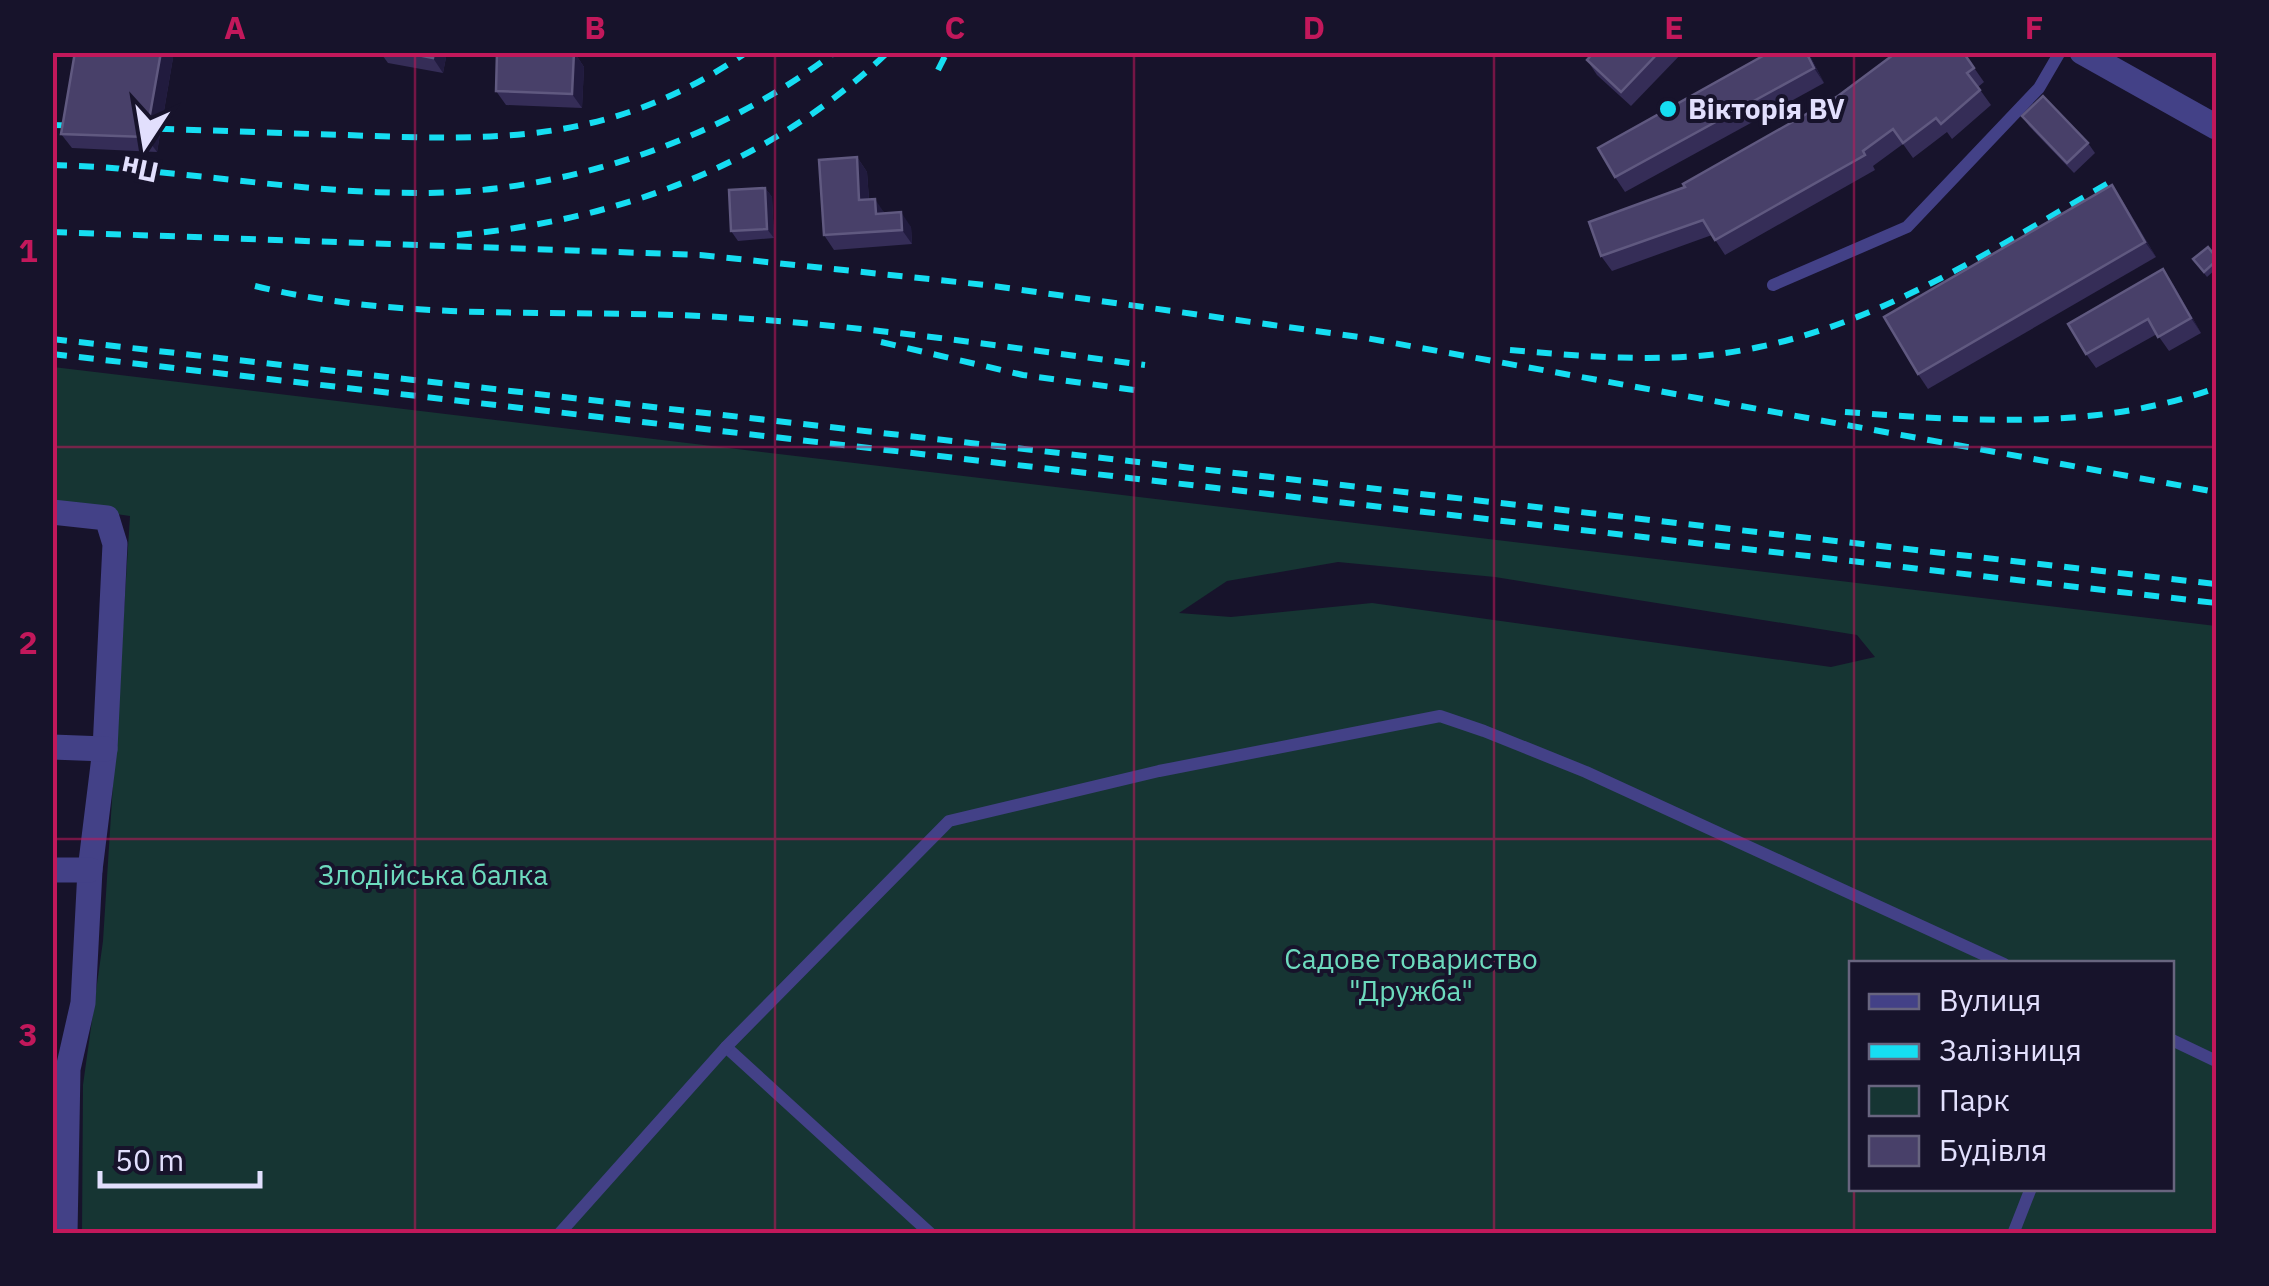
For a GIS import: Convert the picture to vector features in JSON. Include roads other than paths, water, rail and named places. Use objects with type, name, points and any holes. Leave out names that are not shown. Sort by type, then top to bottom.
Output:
[{"type":"street","points":[[2082,52],[2216,127]]},
{"type":"street","points":[[52,512],[107,518],[114,544],[104,749],[90,870],[83,1003],[60,1070],[65,1234]]},
{"type":"street","points":[[52,746],[104,749]]},
{"type":"street","points":[[52,870],[90,870]]},
{"type":"lane","points":[[1773,285],[1907,227],[2039,88],[2060,52]]},
{"type":"lane","points":[[559,1234],[726,1047],[949,822],[1159,771],[1440,716],[1586,772],[1997,961]]},
{"type":"lane","points":[[2174,1041],[2216,1062]]},
{"type":"lane","points":[[726,1047],[931,1234]]},
{"type":"lane","points":[[2013,1234],[2030,1191]]},
{"type":"railway","points":[[132,128],[455,138],[554,130],[649,105],[698,82],[747,52]]},
{"type":"railway","points":[[52,165],[371,192],[472,191],[527,184],[637,156],[690,136],[790,84],[835,52]]},
{"type":"railway","points":[[457,235],[575,216],[688,181],[793,126],[842,92],[888,52]]},
{"type":"railway","points":[[938,70],[947,52]]},
{"type":"railway","points":[[52,125],[92,126]]},
{"type":"railway","points":[[1510,350],[1666,358],[1728,353],[1807,335],[1853,319],[1942,277],[2114,180]]},
{"type":"railway","points":[[52,232],[700,255],[986,285],[1366,338],[2216,492]]},
{"type":"railway","points":[[255,286],[366,305],[421,309],[700,316],[812,324],[1145,365]]},
{"type":"railway","points":[[52,339],[2216,584]]},
{"type":"railway","points":[[881,342],[1023,375],[1142,391]]},
{"type":"railway","points":[[52,354],[2216,603]]},
{"type":"railway","points":[[1845,412],[2033,420],[2125,411],[2216,388]]},
{"type":"place","name":"Вікторія BV","points":[[1668,109]]},
{"type":"park label","name":"Злодійська балка","points":[[433,875]]},
{"type":"park label","name":"Садове товариство \"Дружба\"","points":[[1411,975]]}]
